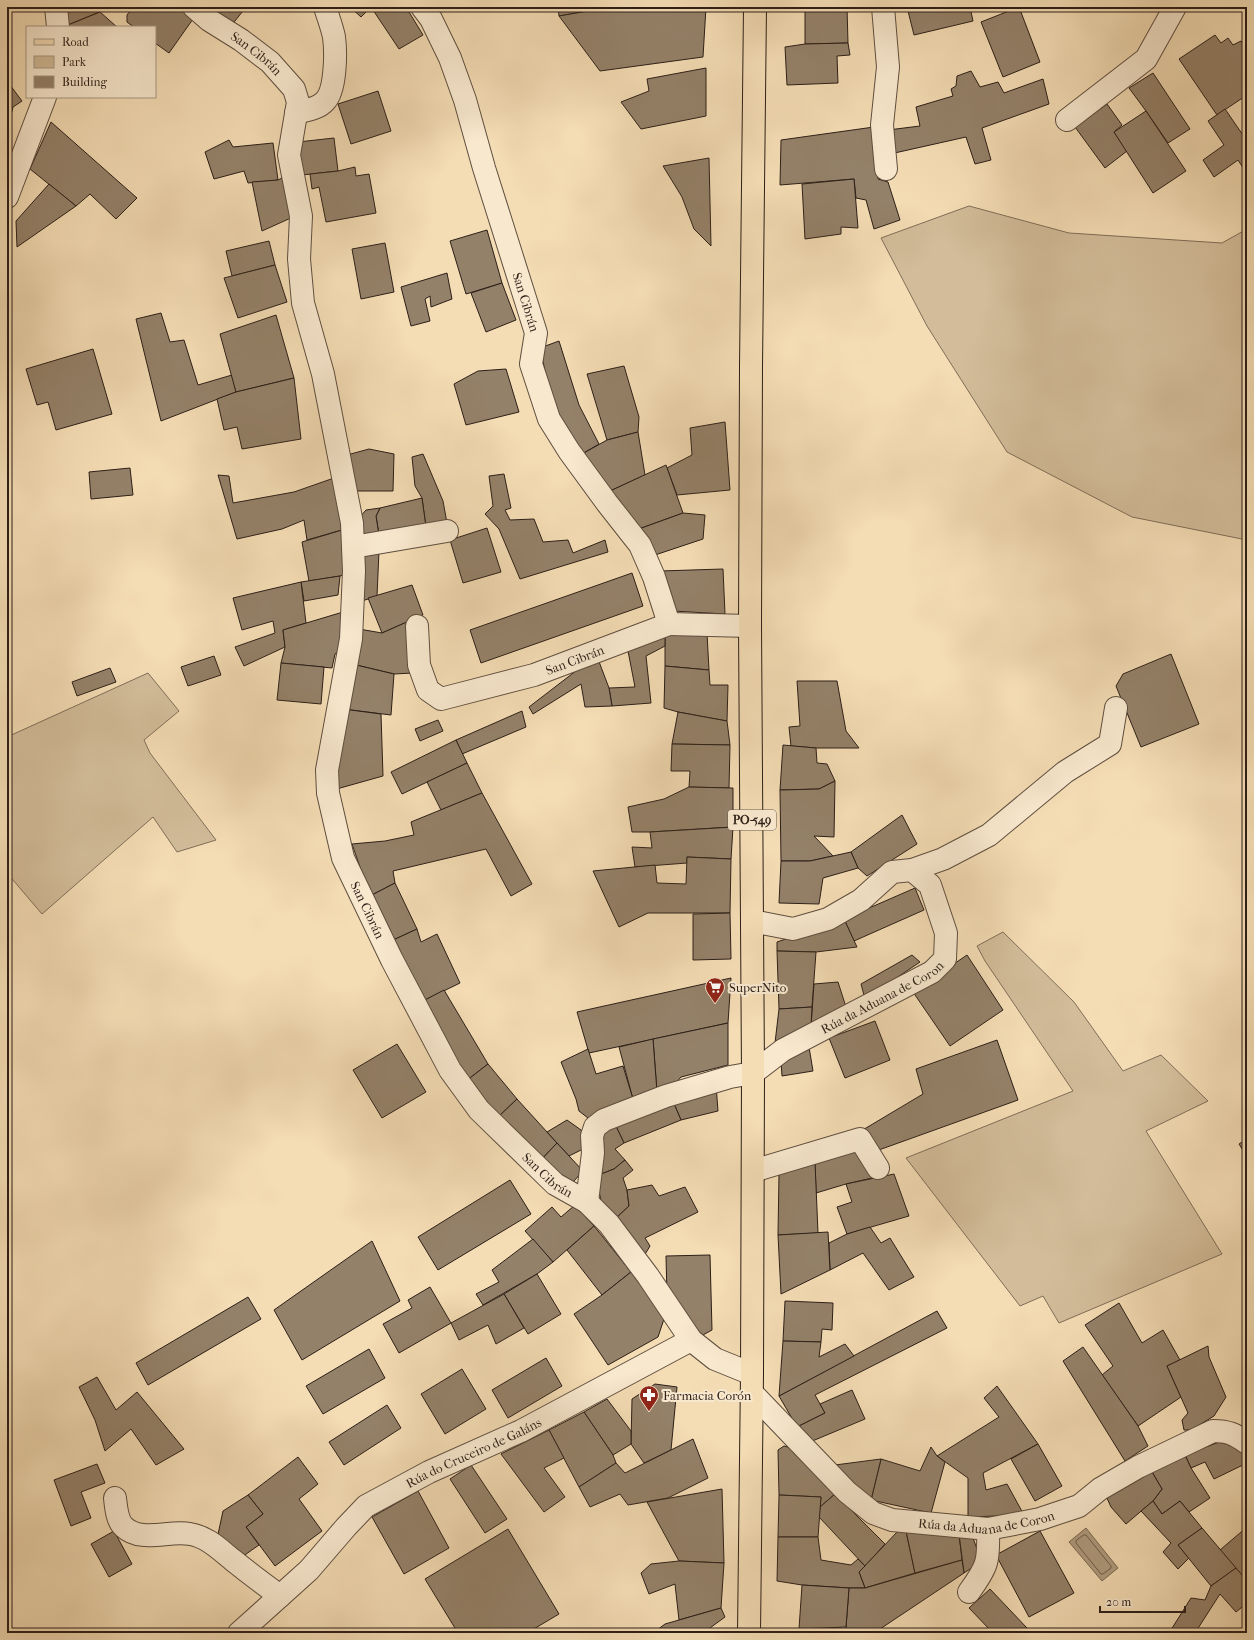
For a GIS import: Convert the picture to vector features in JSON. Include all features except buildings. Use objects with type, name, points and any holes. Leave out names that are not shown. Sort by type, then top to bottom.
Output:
[{"type":"main road","name":"PO-549","points":[[750,1633],[753,1072],[750,626],[754,7]]},
{"type":"street","points":[[56,7],[58,26]]},
{"type":"street","name":"San Cibrán","points":[[194,7],[209,20],[241,40],[270,62],[294,89],[298,102],[289,155],[301,216],[299,259],[303,303],[323,374],[352,523],[354,571],[351,639],[327,770],[328,793],[343,858],[392,960],[450,1070],[480,1110],[555,1184],[587,1202],[609,1224],[640,1264],[691,1340],[715,1359],[752,1383]]},
{"type":"street","points":[[296,113],[315,108],[326,101],[333,84],[335,65],[334,37],[325,7]]},
{"type":"street","name":"San Cibrán","points":[[422,7],[431,19],[450,58],[465,100],[484,168],[536,332],[531,364],[549,419],[569,451],[640,545],[654,577],[669,624]]},
{"type":"street","points":[[883,7],[888,67],[882,124],[886,169]]},
{"type":"street","points":[[1067,120],[1146,59],[1175,7]]},
{"type":"street","points":[[7,197],[45,98]]},
{"type":"street","points":[[353,547],[447,531]]},
{"type":"street","name":"San Cibrán","points":[[417,626],[419,665],[428,690],[441,699],[534,675],[669,624],[750,626]]},
{"type":"street","points":[[752,921],[793,929],[828,919],[861,900],[892,872],[912,870],[943,859],[989,835],[1064,772],[1110,744],[1116,708]]},
{"type":"street","name":"Rúa da Aduana de Coron","points":[[753,1072],[783,1050],[932,972],[945,959],[946,933],[930,885],[912,870]]},
{"type":"street","name":"San Cibrán","points":[[587,1202],[593,1154],[592,1136],[595,1127],[604,1120],[666,1096],[730,1077],[753,1072]]},
{"type":"street","points":[[753,1171],[860,1139],[878,1168]]},
{"type":"street","name":"Rúa do Cruceiro de Galáns","points":[[239,1633],[309,1570],[366,1506],[429,1472],[521,1431],[691,1340]]},
{"type":"street","name":"Rúa da Aduana de Coron","points":[[752,1383],[847,1492],[873,1512],[892,1520],[988,1529],[1040,1519],[1079,1506],[1100,1489],[1138,1468],[1213,1431],[1225,1431],[1238,1437],[1247,1444]]},
{"type":"street","points":[[115,1498],[118,1517],[123,1527],[133,1533],[144,1535],[168,1533],[189,1534],[208,1540],[280,1596]]},
{"type":"street","points":[[969,1592],[983,1573],[989,1554],[988,1529]]},
{"type":"green space","points":[[969,206],[1069,233],[1222,243],[1247,229],[1247,540],[1132,517],[1007,452],[927,326],[881,238]]},
{"type":"green space","points":[[148,673],[179,711],[144,740],[150,753],[216,840],[177,852],[153,817],[42,914],[7,873],[7,737]]},
{"type":"green space","points":[[1003,932],[1074,1002],[1123,1071],[1161,1055],[1208,1101],[1146,1131],[1222,1254],[1059,1323],[1043,1296],[1020,1306],[906,1158],[1073,1091],[985,961],[977,946]]},
{"type":"water","points":[[1086,1528],[1118,1568],[1102,1581],[1069,1542]]},
{"type":"place","name":"SuperNito","points":[[715,1004]]},
{"type":"place","name":"Farmacia Corón","points":[[649,1412]]}]
